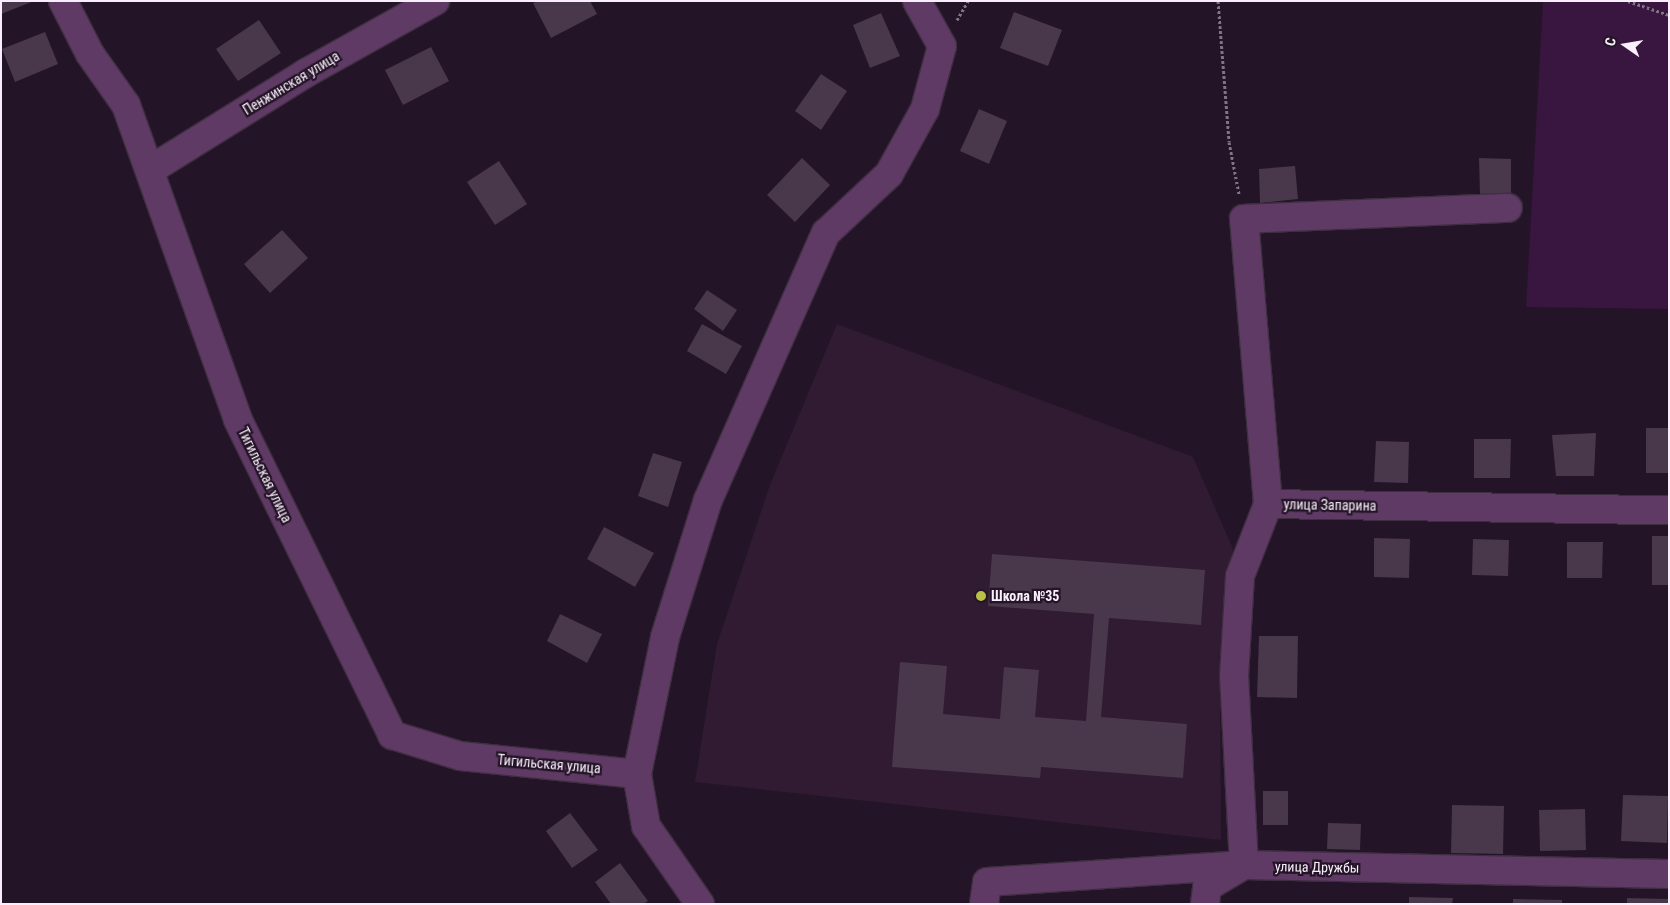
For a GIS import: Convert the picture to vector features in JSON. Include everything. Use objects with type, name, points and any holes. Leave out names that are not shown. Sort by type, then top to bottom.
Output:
[{"type":"street","name":"Тигильская улица","points":[[63,1],[90,54],[126,105],[238,420],[392,735],[460,756],[626,772]]},
{"type":"street","name":"Пенжинская улица","points":[[150,170],[306,73],[435,1]]},
{"type":"street","points":[[700,904],[646,826],[626,772],[708,500],[826,233],[889,174],[925,109],[942,46],[917,1]]},
{"type":"street","points":[[1268,504],[1244,219],[1508,208]]},
{"type":"street","name":"улица Запарина","points":[[1244,865],[1234,677],[1239,585],[1268,504],[1669,510]]},
{"type":"street","points":[[1205,904],[1207,887],[1244,865]]},
{"type":"street","name":"улица Дружбы","points":[[984,904],[987,882],[1244,865],[1669,874]]},
{"type":"path","points":[[1218,1],[1229,142],[1244,219]]},
{"type":"path","points":[[1628,1],[1669,15]]},
{"type":"shaded area","points":[[1543,1],[1669,1],[1669,309],[1526,307]]},
{"type":"shaded area","name":"Школа №35","points":[[837,324],[1193,457],[1233,549],[1220,689],[1221,840],[695,782],[717,644],[770,485]]},
{"type":"building","points":[[1,1],[34,1],[1,14]]},
{"type":"building","points":[[538,1],[590,1],[597,14],[551,38],[533,3]]},
{"type":"building","points":[[1014,12],[1062,30],[1048,66],[1000,48]]},
{"type":"building","points":[[881,13],[900,56],[870,68],[853,25]]},
{"type":"building","points":[[259,20],[281,53],[238,81],[216,49]]},
{"type":"building","points":[[45,32],[58,64],[15,82],[2,49]]},
{"type":"building","points":[[431,47],[449,81],[403,105],[385,70]]},
{"type":"building","points":[[821,74],[847,91],[821,130],[795,111]]},
{"type":"building","points":[[979,109],[1007,121],[989,164],[960,151]]},
{"type":"building","points":[[802,158],[830,185],[795,222],[767,195]]},
{"type":"building","points":[[1479,158],[1511,159],[1511,196],[1480,194]]},
{"type":"building","points":[[499,161],[527,204],[495,225],[467,182]]},
{"type":"building","points":[[1295,166],[1298,199],[1260,203],[1259,169]]},
{"type":"building","points":[[282,230],[308,258],[270,293],[244,264]]},
{"type":"building","points":[[707,290],[737,310],[723,331],[694,309]]},
{"type":"building","points":[[702,324],[742,346],[726,374],[687,351]]},
{"type":"building","points":[[1646,428],[1669,428],[1669,473],[1646,473]]},
{"type":"building","points":[[1596,433],[1594,476],[1556,476],[1552,435]]},
{"type":"building","points":[[1474,439],[1511,439],[1510,478],[1474,478]]},
{"type":"building","points":[[1376,441],[1409,442],[1408,483],[1374,482]]},
{"type":"building","points":[[653,453],[682,462],[668,507],[638,496]]},
{"type":"building","points":[[604,527],[654,553],[635,587],[587,559]]},
{"type":"building","points":[[1652,536],[1669,536],[1669,585],[1652,585]]},
{"type":"building","points":[[1374,538],[1410,539],[1409,578],[1374,577]]},
{"type":"building","points":[[1473,539],[1509,540],[1508,576],[1472,575]]},
{"type":"building","points":[[1567,542],[1603,542],[1602,578],[1567,578]]},
{"type":"building","name":"Школа №35","points":[[992,554],[1205,570],[1201,625],[1109,618],[1101,717],[1187,724],[1183,778],[1041,767],[1040,778],[892,767],[900,662],[947,666],[943,714],[1000,719],[1004,667],[1039,670],[1035,717],[1086,721],[1094,614],[988,606]]},
{"type":"building","points":[[560,614],[602,634],[587,663],[547,641]]},
{"type":"building","points":[[1259,636],[1298,636],[1297,698],[1257,697]]},
{"type":"building","points":[[1263,791],[1288,791],[1288,825],[1263,825]]},
{"type":"building","points":[[1623,795],[1668,796],[1667,843],[1621,841]]},
{"type":"building","points":[[1452,805],[1504,806],[1503,854],[1451,853]]},
{"type":"building","points":[[1585,809],[1586,850],[1540,851],[1539,810]]},
{"type":"building","points":[[570,813],[598,850],[572,868],[546,831]]},
{"type":"building","points":[[1328,823],[1361,824],[1360,850],[1327,849]]},
{"type":"building","points":[[620,863],[648,901],[643,904],[611,904],[595,882]]},
{"type":"building","points":[[1409,897],[1453,898],[1452,904],[1409,904]]},
{"type":"building","points":[[1627,898],[1668,899],[1668,904],[1627,904]]},
{"type":"building","points":[[1513,899],[1562,900],[1562,904],[1513,904]]},
{"type":"place","name":"Школа №35","points":[[981,596]]}]
